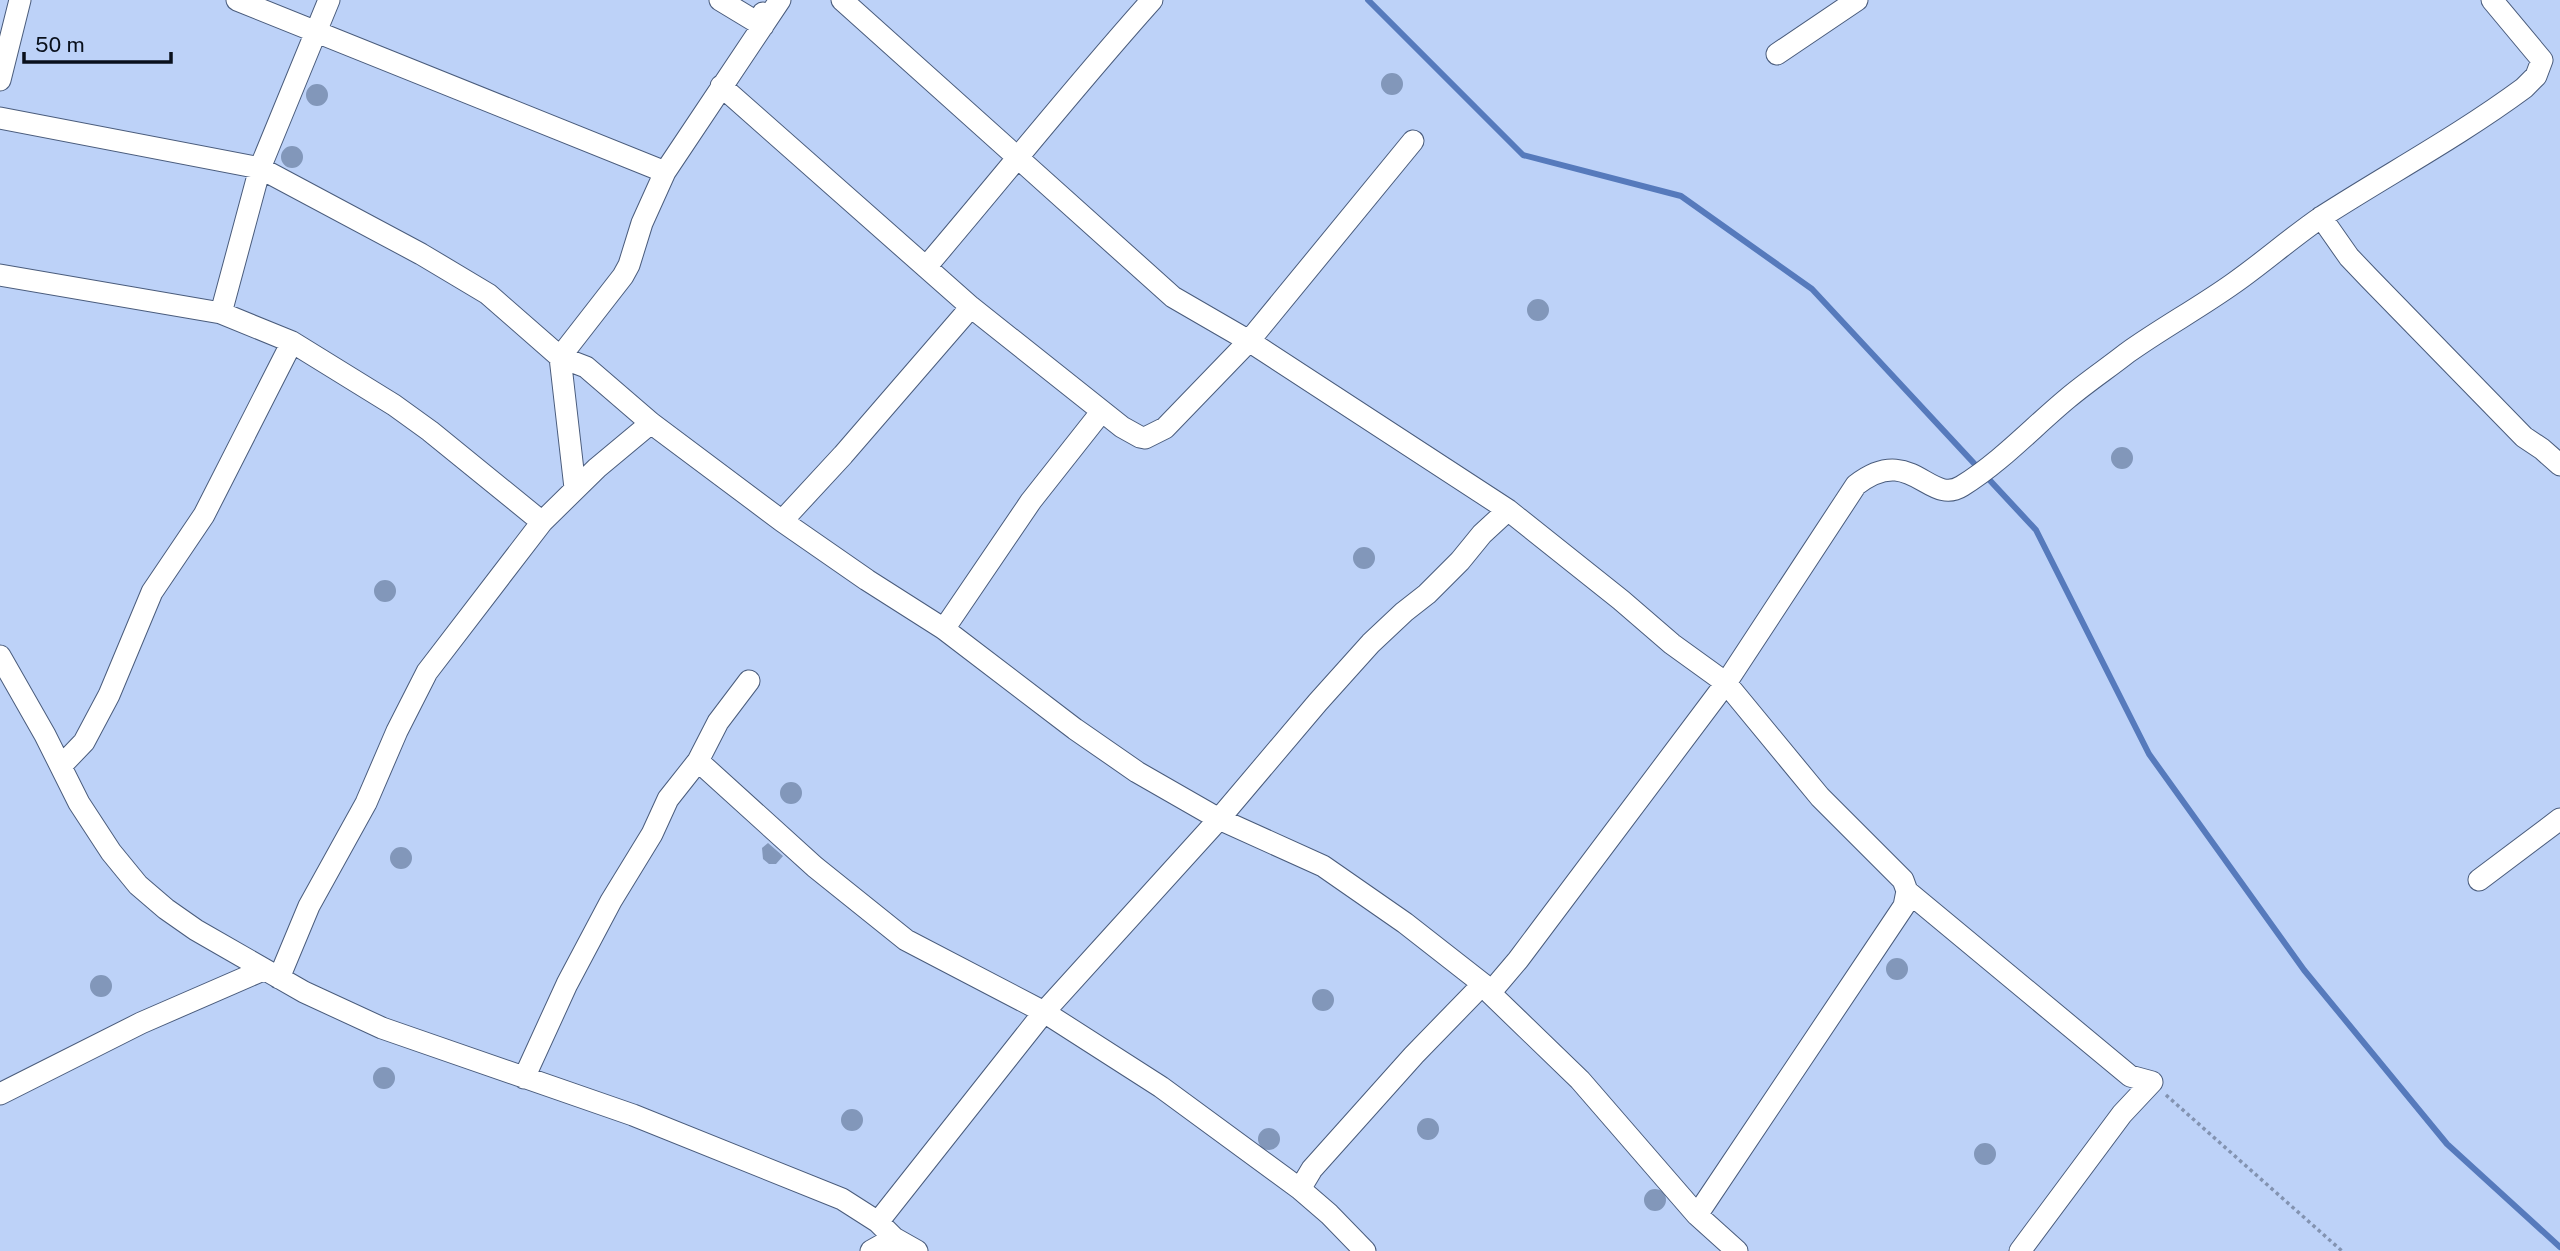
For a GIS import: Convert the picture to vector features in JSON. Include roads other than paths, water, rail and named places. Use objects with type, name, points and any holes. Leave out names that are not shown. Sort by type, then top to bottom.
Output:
[{"type":"street","points":[[0,80],[20,0]]},
{"type":"street","points":[[237,0],[665,172]]},
{"type":"street","points":[[221,313],[260,168],[329,0]]},
{"type":"street","points":[[720,0],[763,26]]},
{"type":"street","points":[[763,26],[764,0]]},
{"type":"street","points":[[575,488],[560,357],[629,265],[639,232],[665,172],[780,0]]},
{"type":"street","points":[[842,0],[1173,297],[1248,341],[1508,510],[1672,644],[1726,682],[1820,797],[1896,871],[1907,891],[2130,1076],[2152,1082],[2122,1114],[2020,1251]]},
{"type":"street","points":[[926,267],[1073,90],[1152,0]]},
{"type":"street","points":[[1777,54],[1857,0]]},
{"type":"street","points":[[1300,1189],[1312,1169],[1413,1055],[1518,960],[1726,682],[1856,485],[1868,476],[1891,469],[1919,477],[1941,491],[1960,488],[2005,454],[2069,397],[2129,352],[2234,284],[2321,217],[2424,156],[2550,71],[2540,55],[2492,0]]},
{"type":"street","points":[[721,86],[971,307],[1122,427],[1145,438],[1157,433],[1248,341],[1413,141]]},
{"type":"street","points":[[0,118],[260,168],[421,254],[488,294],[560,357],[586,367],[651,423],[782,521],[944,629],[1075,729],[1137,772],[1219,819],[1322,866],[1405,923],[1486,988],[1588,1088],[1697,1215],[1737,1251]]},
{"type":"street","points":[[2321,217],[2349,257],[2524,437],[2560,465]]},
{"type":"street","points":[[0,275],[221,313],[292,342],[394,405],[542,522]]},
{"type":"street","points":[[782,521],[971,307]]},
{"type":"street","points":[[61,766],[83,742],[109,695],[152,592],[204,515],[292,342]]},
{"type":"street","points":[[944,629],[1031,501],[1102,411]]},
{"type":"street","points":[[0,1094],[141,1023],[271,974],[366,803],[397,731],[427,672],[542,522],[575,488],[651,423]]},
{"type":"street","points":[[878,1222],[1044,1013],[1219,819],[1318,702],[1371,643],[1427,594],[1508,510]]},
{"type":"street","points":[[0,656],[79,803],[111,852],[138,885],[186,923],[271,974],[382,1028],[633,1115],[716,1146],[842,1199],[878,1222],[894,1238],[917,1251]]},
{"type":"street","points":[[524,1078],[567,984],[611,901],[652,834],[668,799],[698,761],[718,722],[749,681]]},
{"type":"street","points":[[698,761],[815,867],[906,940],[1044,1013],[1151,1079],[1300,1189],[1365,1251]]},
{"type":"street","points":[[2479,880],[2560,819]]},
{"type":"street","points":[[1697,1215],[1904,906],[1907,891]]},
{"type":"street","points":[[871,1251],[894,1238]]},
{"type":"waterway","points":[[1368,0],[1523,155],[1681,196],[1812,289],[2036,530],[2149,754],[2304,970],[2447,1144],[2560,1247]]}]
